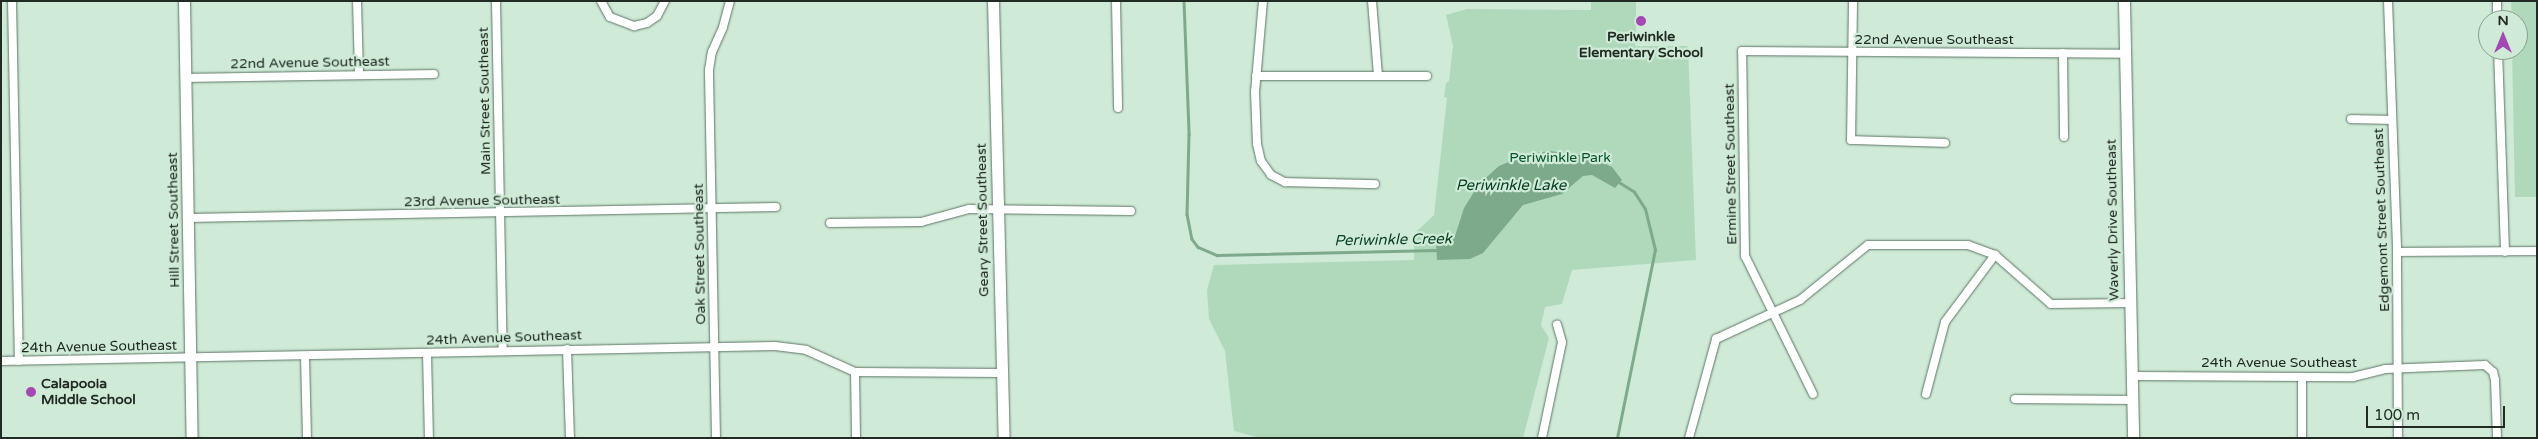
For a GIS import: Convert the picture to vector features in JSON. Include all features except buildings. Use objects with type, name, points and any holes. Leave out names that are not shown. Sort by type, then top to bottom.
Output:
[{"type":"main road","name":"Hill Street Southeast","points":[[184,1],[187,78],[192,438]]},
{"type":"main road","name":"Geary Street Southeast","points":[[993,1],[1004,438]]},
{"type":"main road","name":"Waverly Drive Southeast","points":[[2124,1],[2133,438]]},
{"type":"street","points":[[12,1],[19,361]]},
{"type":"street","points":[[357,1],[359,74]]},
{"type":"street","name":"Main Street Southeast","points":[[496,1],[503,350]]},
{"type":"street","points":[[601,1],[610,17],[621,24],[634,26],[647,23],[657,16],[665,1]]},
{"type":"street","name":"Oak Street Southeast","points":[[716,438],[710,70],[712,52],[723,27],[730,1]]},
{"type":"street","points":[[1116,1],[1118,108]]},
{"type":"street","points":[[1263,1],[1256,76],[1257,144],[1261,161],[1271,175],[1285,182],[1374,184]]},
{"type":"street","points":[[1372,1],[1378,76]]},
{"type":"street","points":[[1853,1],[1854,52],[1851,140],[1945,143]]},
{"type":"street","name":"Edgemont Street Southeast","points":[[2388,1],[2397,252],[2398,438]]},
{"type":"street","name":"22nd Avenue Southeast","points":[[1742,51],[2124,54]]},
{"type":"street","name":"Ermine Street Southeast","points":[[1742,51],[1745,256],[1775,312],[1813,394]]},
{"type":"street","points":[[2062,53],[2064,136]]},
{"type":"street","points":[[2498,60],[2505,252]]},
{"type":"street","name":"22nd Avenue Southeast","points":[[187,78],[434,74]]},
{"type":"street","points":[[1256,76],[1427,76]]},
{"type":"street","points":[[2351,119],[2392,120]]},
{"type":"street","name":"23rd Avenue Southeast","points":[[188,218],[776,207]]},
{"type":"street","points":[[830,223],[921,222],[969,209],[1131,211]]},
{"type":"street","points":[[1689,438],[1716,339],[1800,300],[1868,245],[1968,245],[1995,255],[2051,304],[2130,303]]},
{"type":"street","points":[[2397,252],[2537,251]]},
{"type":"street","points":[[1926,394],[1945,322],[1995,255]]},
{"type":"street","points":[[1542,438],[1562,342],[1557,325]]},
{"type":"street","name":"24th Avenue Southeast","points":[[1,361],[305,356],[503,350],[791,347],[806,350],[855,372],[1002,373]]},
{"type":"street","points":[[568,349],[570,438]]},
{"type":"street","points":[[427,353],[429,438]]},
{"type":"street","points":[[305,356],[307,438]]},
{"type":"street","name":"24th Avenue Southeast","points":[[2131,376],[2353,377],[2397,368],[2486,365],[2493,372],[2496,380],[2497,438]]},
{"type":"street","points":[[855,372],[856,438]]},
{"type":"street","points":[[2302,377],[2302,438]]},
{"type":"street","points":[[2015,399],[2132,400]]},
{"type":"green space","name":"Periwinkle Park","points":[[1591,1],[1636,1],[1636,46],[1688,46],[1696,260],[1572,270],[1562,304],[1545,307],[1541,325],[1549,338],[1523,438],[1260,438],[1234,431],[1225,351],[1209,319],[1207,290],[1214,265],[1414,260],[1414,234],[1434,215],[1447,98],[1444,97],[1446,83],[1449,81],[1453,46],[1446,15],[1467,9],[1591,10]]},
{"type":"green space","points":[[2511,1],[2537,1],[2537,197],[2515,197],[2512,60],[2528,60],[2528,10],[2511,10]]},
{"type":"water","name":"Periwinkle Lake","points":[[1550,151],[1592,157],[1612,167],[1622,180],[1615,188],[1592,175],[1583,176],[1562,194],[1523,205],[1483,253],[1470,259],[1437,260],[1436,242],[1446,242],[1455,236],[1464,208],[1479,184],[1499,166],[1525,155]]},
{"type":"waterway","name":"Periwinkle Creek","points":[[1184,1],[1189,134],[1187,214],[1192,239],[1198,247],[1217,255],[1438,250]]},
{"type":"waterway","name":"Periwinkle Creek","points":[[1617,438],[1655,250],[1645,209],[1634,192],[1618,182]]},
{"type":"place","name":"Periwinkle Elementary School","points":[[1641,21]]},
{"type":"place","name":"Calapooia Middle School","points":[[31,392]]}]
